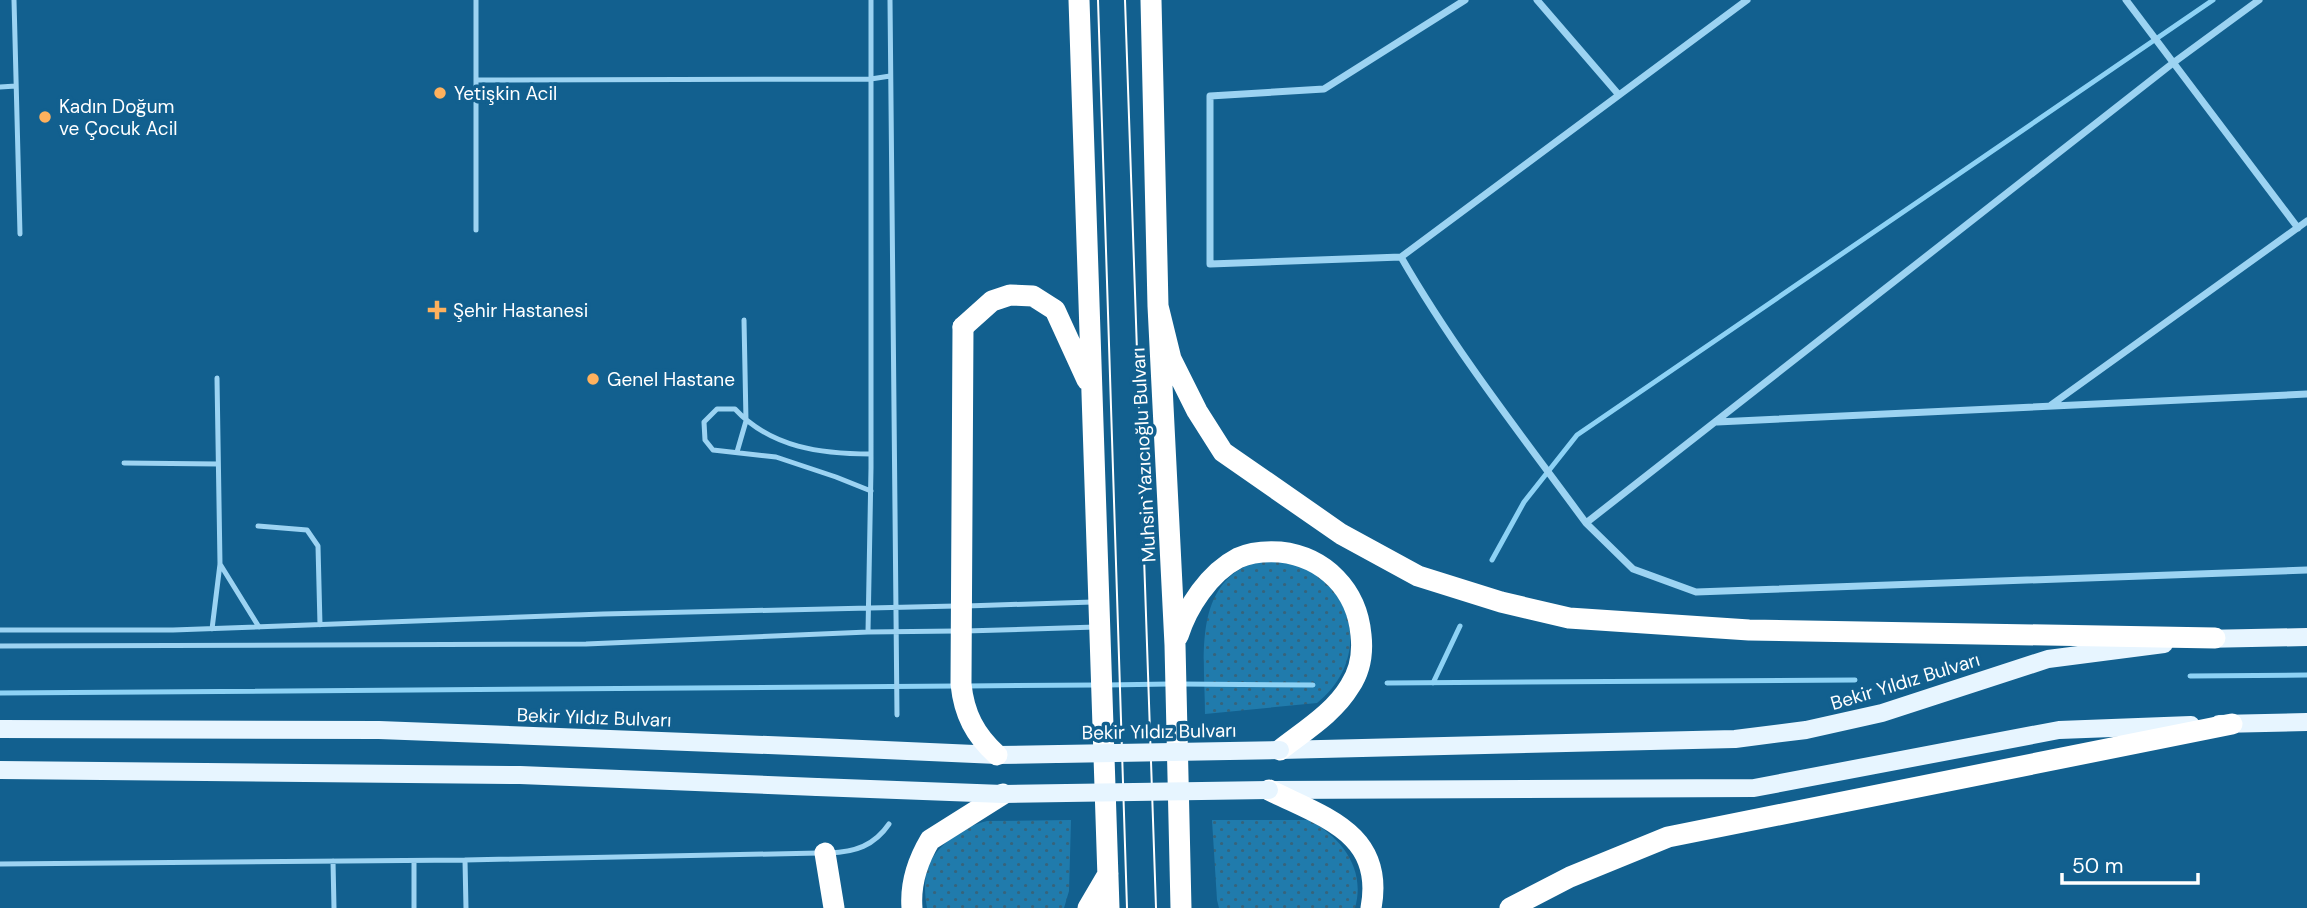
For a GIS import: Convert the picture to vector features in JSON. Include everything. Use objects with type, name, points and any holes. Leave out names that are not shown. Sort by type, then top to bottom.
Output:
[{"type":"highway","points":[[1079,0],[1109,908]]},
{"type":"highway","name":"Muhsin Yazıcıoğlu Bulvarı","points":[[1151,0],[1158,306],[1175,645],[1181,908]]},
{"type":"highway","points":[[997,755],[978,736],[962,699],[963,327],[992,301],[1010,295],[1032,296],[1055,310],[1092,390]]},
{"type":"highway","points":[[1158,306],[1171,359],[1197,411],[1223,452],[1341,534],[1418,576],[1501,602],[1569,618],[1749,629],[2215,638]]},
{"type":"highway","points":[[1175,645],[1187,612],[1207,584],[1229,564],[1249,554],[1273,551],[1306,558],[1340,582],[1354,603],[1360,624],[1362,650],[1357,672],[1348,691],[1334,707],[1280,750]]},
{"type":"highway","points":[[1510,908],[1570,877],[1668,837],[2232,724]]},
{"type":"highway","points":[[1269,790],[1344,827],[1354,836],[1372,871],[1371,908]]},
{"type":"highway","points":[[912,908],[914,876],[930,841],[1003,794]]},
{"type":"highway","points":[[825,853],[834,908]]},
{"type":"highway","points":[[1088,908],[1109,873]]},
{"type":"highway","points":[[1181,874],[1198,908]]},
{"type":"main road","name":"Bekir Yıldız Bulvarı","points":[[0,729],[379,730],[997,755],[1735,739],[1829,726],[1881,713],[2048,659],[2215,638],[2307,637]]},
{"type":"main road","points":[[0,770],[520,775],[1003,794],[1754,788],[2059,730],[2307,722]]},
{"type":"street","points":[[1465,0],[1324,89],[1210,96],[1210,264],[1401,257],[1747,0]]},
{"type":"street","points":[[1536,0],[1619,95]]},
{"type":"street","points":[[2126,0],[2298,228]]},
{"type":"street","points":[[1586,523],[2173,63],[2259,0]]},
{"type":"street","points":[[2051,406],[2307,221]]},
{"type":"street","points":[[1401,257],[1428,303],[1491,394],[1586,523],[1633,569],[1696,592],[2307,570]]},
{"type":"street","points":[[1715,422],[2307,394]]},
{"type":"lane","points":[[14,0],[20,234]]},
{"type":"lane","points":[[476,0],[476,230]]},
{"type":"lane","points":[[868,632],[871,491],[871,0]]},
{"type":"lane","points":[[890,0],[897,715]]},
{"type":"lane","points":[[476,80],[871,79],[890,76]]},
{"type":"lane","points":[[0,87],[16,86]]},
{"type":"lane","points":[[737,452],[746,421],[744,320]]},
{"type":"lane","points":[[212,629],[220,565],[217,378]]},
{"type":"lane","points":[[871,454],[834,454],[782,442],[746,421],[735,410],[717,409],[704,422],[705,440],[713,450],[776,457],[871,491]]},
{"type":"lane","points":[[124,463],[218,464]]},
{"type":"lane","points":[[258,527],[307,530],[318,546],[320,625]]},
{"type":"lane","points":[[220,565],[259,627]]},
{"type":"lane","points":[[0,630],[212,629],[603,614],[1099,601]]},
{"type":"lane","points":[[0,646],[586,644],[868,632],[1100,627]]},
{"type":"lane","points":[[0,864],[414,861],[825,853],[845,852],[865,846],[889,824]]},
{"type":"lane","points":[[465,860],[466,908]]},
{"type":"lane","points":[[333,861],[334,908]]},
{"type":"lane","points":[[414,861],[414,908]]},
{"type":"shaded area","points":[[1260,561],[1292,563],[1314,574],[1331,588],[1343,606],[1349,625],[1350,646],[1345,666],[1334,686],[1317,703],[1205,714],[1204,646],[1212,603],[1222,585],[1238,571]]},
{"type":"shaded area","points":[[1071,820],[1069,891],[1064,908],[927,908],[925,885],[929,866],[946,842],[960,833],[987,821]]},
{"type":"shaded area","points":[[1212,820],[1309,820],[1321,827],[1341,845],[1354,868],[1358,894],[1355,908],[1219,908]]},
{"type":"waterway","points":[[1492,560],[1524,502],[1577,435],[2213,0]]},
{"type":"waterway","points":[[1433,683],[1460,626]]},
{"type":"waterway","points":[[2190,676],[2307,675]]},
{"type":"waterway","points":[[1387,683],[1855,680]]},
{"type":"waterway","points":[[1106,685],[1170,684]]},
{"type":"waterway","points":[[1180,684],[1313,685]]},
{"type":"waterway","points":[[966,686],[1096,685]]},
{"type":"waterway","points":[[0,693],[956,686]]},
{"type":"tram line","points":[[1098,0],[1127,908]]},
{"type":"tram line","points":[[1125,0],[1156,908]]},
{"type":"place","name":"Yetişkin Acil","points":[[440,93]]},
{"type":"place","name":"Kadın Doğum ve Çocuk Acil","points":[[45,117]]},
{"type":"place","name":"Şehir Hastanesi","points":[[437,310]]},
{"type":"place","name":"Genel Hastane","points":[[593,379]]}]
